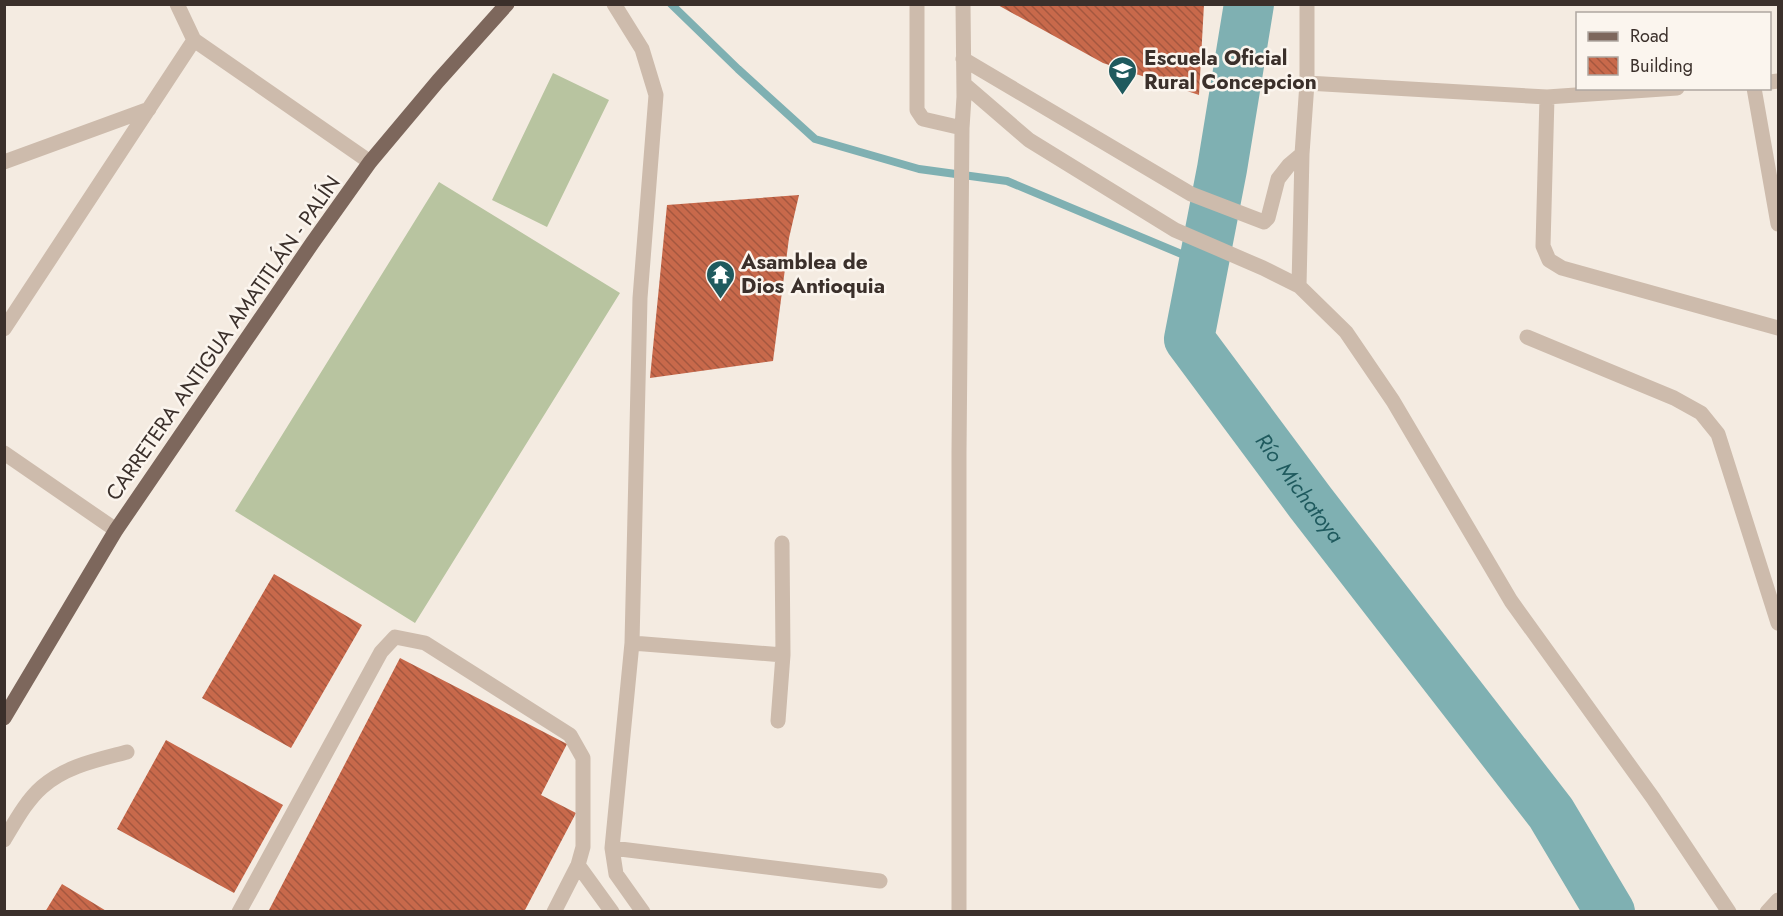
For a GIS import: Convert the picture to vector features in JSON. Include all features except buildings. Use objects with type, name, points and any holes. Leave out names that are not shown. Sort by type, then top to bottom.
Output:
[{"type":"main road","name":"CARRETERA ANTIGUA AMATITLÁN - PALÍN","points":[[4,718],[116,530],[178,436],[370,162],[507,4]]},
{"type":"street","points":[[177,4],[194,40],[370,162]]},
{"type":"street","points":[[614,4],[642,49],[656,95],[640,298],[633,643],[612,848],[616,874],[643,912]]},
{"type":"street","points":[[917,4],[917,110],[923,119],[962,128]]},
{"type":"street","points":[[959,912],[959,441],[963,4]]},
{"type":"street","points":[[1299,286],[1302,154],[1307,83],[1307,4]]},
{"type":"street","points":[[4,328],[194,40]]},
{"type":"street","points":[[963,59],[1191,194],[1264,222],[1268,218],[1278,179],[1302,154]]},
{"type":"street","points":[[1307,83],[1547,97],[1648,90]]},
{"type":"street","points":[[964,84],[1029,140],[1175,230],[1299,286],[1346,332],[1393,401],[1511,601],[1653,798],[1729,912]]},
{"type":"street","points":[[1754,90],[1779,224]]},
{"type":"street","points":[[1547,97],[1543,246],[1549,260],[1562,268],[1779,327]]},
{"type":"street","points":[[4,162],[148,109]]},
{"type":"street","points":[[1527,337],[1674,398],[1701,412],[1718,434],[1779,623]]},
{"type":"street","points":[[4,453],[116,530]]},
{"type":"street","points":[[778,721],[783,655],[782,543]]},
{"type":"street","points":[[239,912],[381,652],[396,637],[425,643],[570,735],[584,758],[583,847],[578,865],[554,912]]},
{"type":"street","points":[[633,643],[783,655]]},
{"type":"street","points":[[4,840],[20,814],[41,788],[66,770],[127,752]]},
{"type":"street","points":[[612,848],[880,882]]},
{"type":"street","points":[[578,865],[612,912]]},
{"type":"street","points":[[1767,912],[1779,900]]},
{"type":"green space","points":[[553,73],[609,100],[547,227],[492,200]]},
{"type":"green space","points":[[439,182],[620,293],[415,623],[235,511]]},
{"type":"waterway","points":[[671,4],[815,139],[919,169],[1007,181],[1203,263]]},
{"type":"waterway","name":"Río Michatoya","points":[[1249,4],[1222,169],[1189,339],[1310,502],[1551,813],[1610,912]]},
{"type":"place","name":"Escuela Oficial Rural Concepcion","points":[[1123,96]]},
{"type":"place","name":"Asamblea de Dios Antioquia","points":[[720,300]]}]
